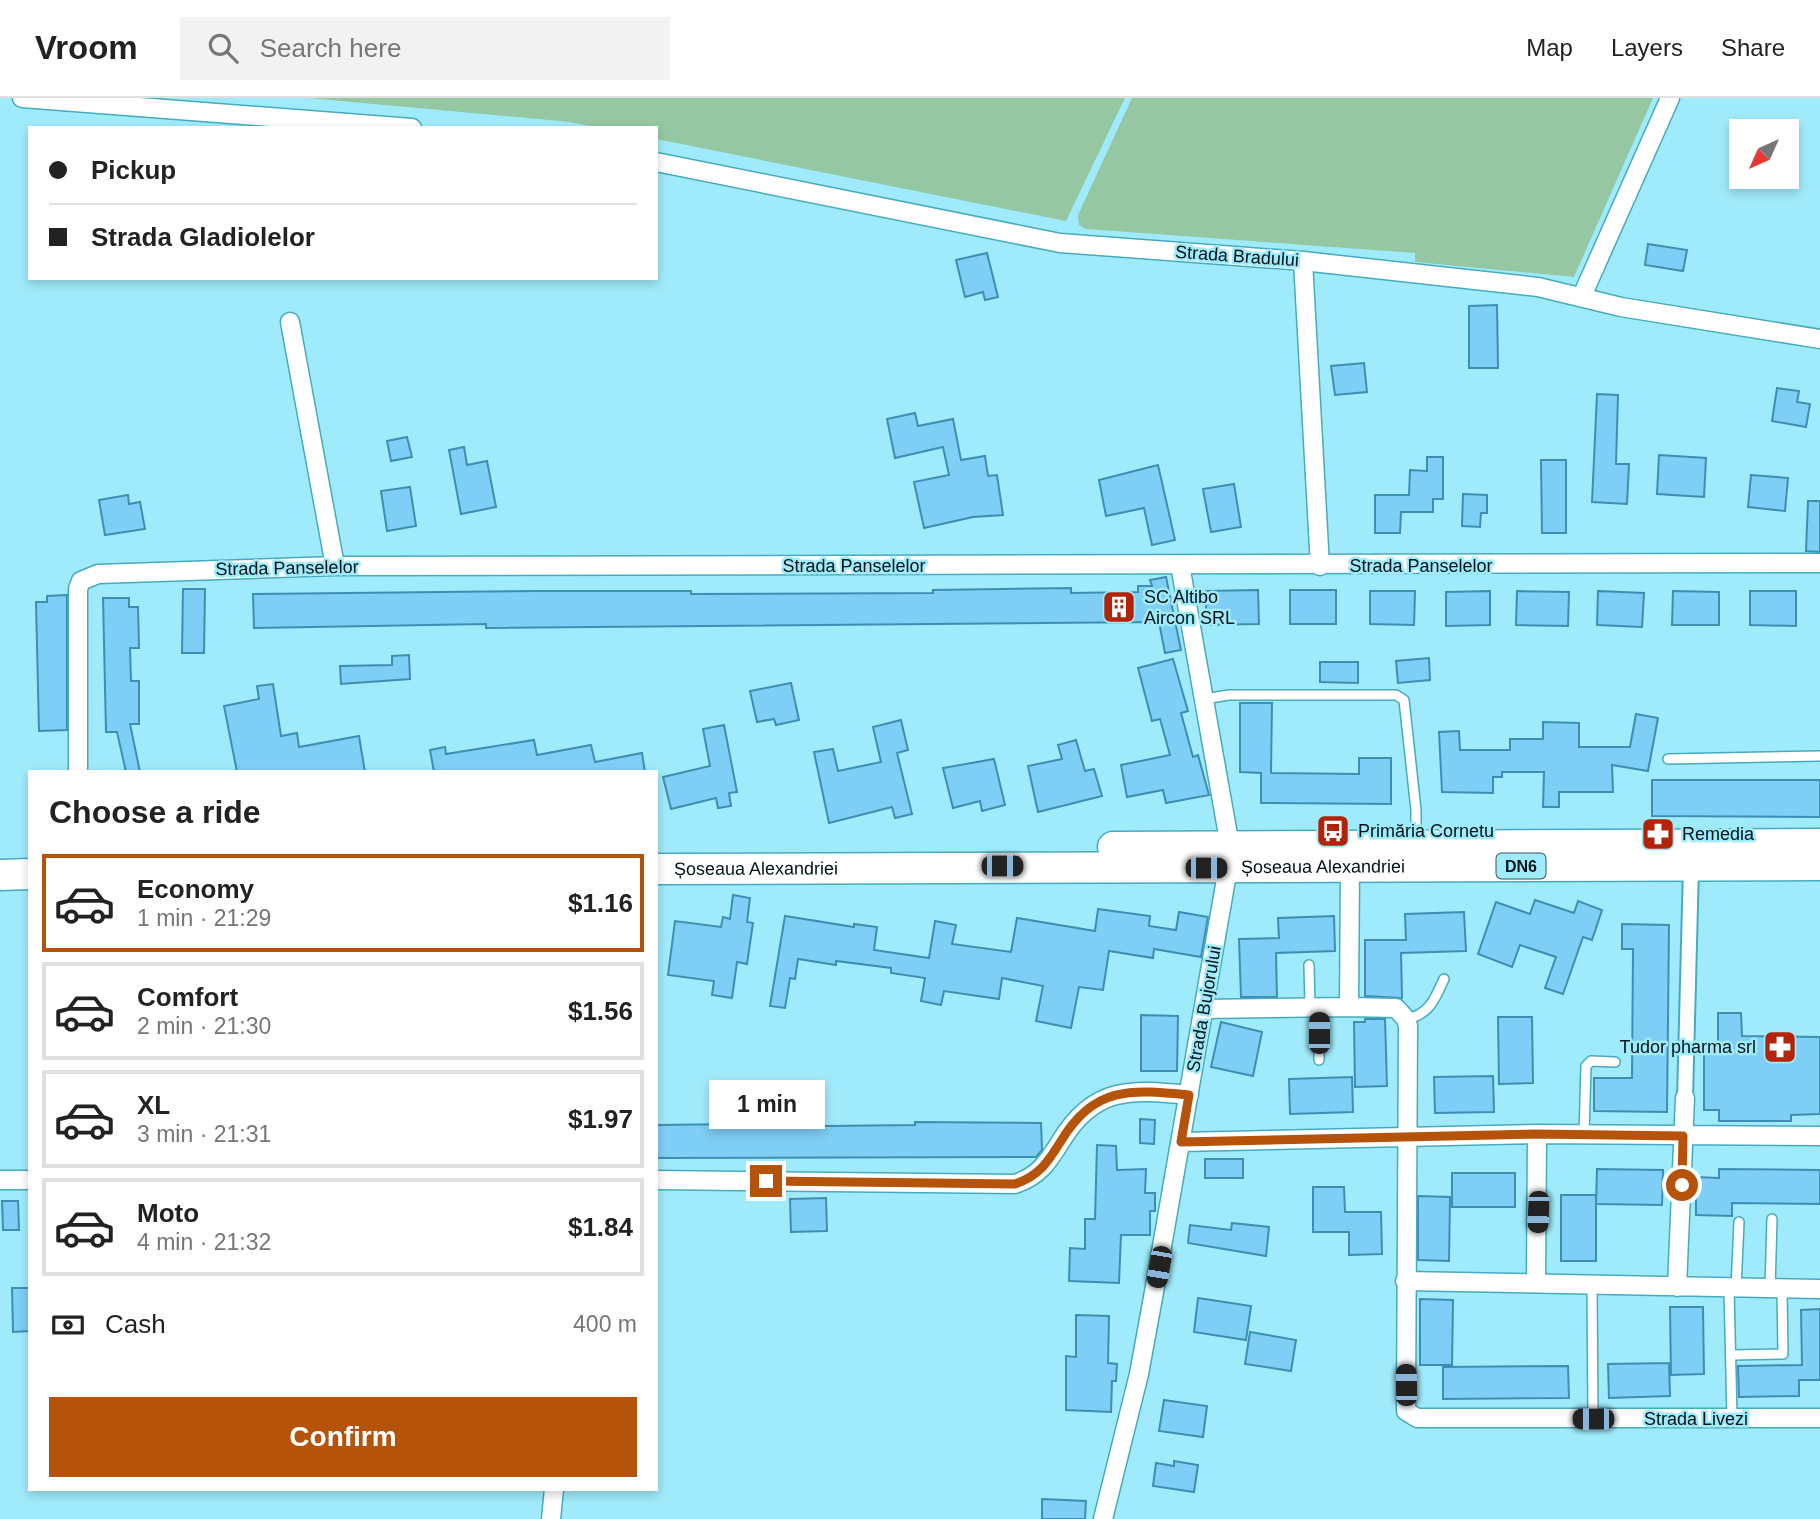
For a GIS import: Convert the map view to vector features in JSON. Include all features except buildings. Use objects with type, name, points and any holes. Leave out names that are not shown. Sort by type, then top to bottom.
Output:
[{"type":"highway","name":"Șoseaua Alexandriei","points":[[658,869],[1055,866],[1416,844],[1820,844]]},
{"type":"highway","name":"Șoseaua Alexandriei","points":[[658,851],[1229,857],[1350,866],[1820,865]]},
{"type":"highway","points":[[0,855],[28,855]]},
{"type":"highway","points":[[0,875],[28,874]]},
{"type":"street","points":[[22,98],[386,126]]},
{"type":"street","points":[[1582,296],[1670,98]]},
{"type":"street","name":"Strada Bradului","points":[[658,162],[1060,243],[1303,261],[1538,287],[1621,307],[1820,339]]},
{"type":"street","points":[[1303,261],[1320,566]]},
{"type":"street","points":[[290,322],[335,566]]},
{"type":"street","name":"Strada Panselelor","points":[[78,770],[78,589],[81,580],[98,574],[335,566],[1820,563]]},
{"type":"street","name":"Strada Bujorului","points":[[1103,1519],[1139,1374],[1205,1009],[1229,857],[1180,565]]},
{"type":"street","points":[[1349,1007],[1350,866]]},
{"type":"street","points":[[1676,1287],[1685,1098],[1691,867]]},
{"type":"street","points":[[1205,1009],[1315,1006],[1396,1008],[1406,1019],[1408,1137],[1405,1281],[1820,1289]]},
{"type":"street","points":[[658,1180],[1015,1184],[1033,1178],[1048,1163],[1078,1117],[1098,1101],[1121,1092],[1189,1095]]},
{"type":"street","points":[[1536,1282],[1537,1134]]},
{"type":"street","points":[[1181,1142],[1537,1134],[1820,1136]]},
{"type":"street","points":[[0,1180],[28,1180]]},
{"type":"street","name":"Strada Livezi","points":[[1405,1281],[1406,1411],[1417,1418],[1820,1418]]},
{"type":"street","points":[[551,1519],[554,1491]]},
{"type":"lane","points":[[1204,699],[1229,695],[1396,695],[1404,700],[1416,810],[1416,844]]},
{"type":"lane","points":[[1668,760],[1820,756]]},
{"type":"lane","points":[[1309,965],[1319,1060]]},
{"type":"lane","points":[[1406,1019],[1419,1017],[1427,1010],[1444,979]]},
{"type":"lane","points":[[1584,1134],[1586,1066],[1591,1061],[1615,1062]]},
{"type":"lane","points":[[1732,1355],[1783,1354],[1772,1219]]},
{"type":"lane","points":[[1732,1419],[1733,1288],[1739,1222]]},
{"type":"lane","points":[[1592,1284],[1593,1419]]},
{"type":"green space","points":[[308,98],[1125,98],[1066,221],[658,139],[658,126],[589,126]]},
{"type":"green space","points":[[1132,98],[1653,98],[1574,277],[1415,262],[1415,253],[1086,229],[1079,225],[1078,215]]},
{"type":"place","name":"SC Altibo Aircon SRL","points":[[1119,607]]},
{"type":"place","name":"Primăria Cornetu","points":[[1333,831]]},
{"type":"place","name":"Remedia","points":[[1658,834]]},
{"type":"place","name":"Tudor pharma srl","points":[[1780,1047]]},
{"type":"route","points":[[766,1181],[1015,1184],[1033,1178],[1048,1163],[1078,1117],[1098,1101],[1121,1092],[1150,1091],[1189,1095],[1181,1142],[1537,1134],[1683,1136],[1682,1185]]}]
